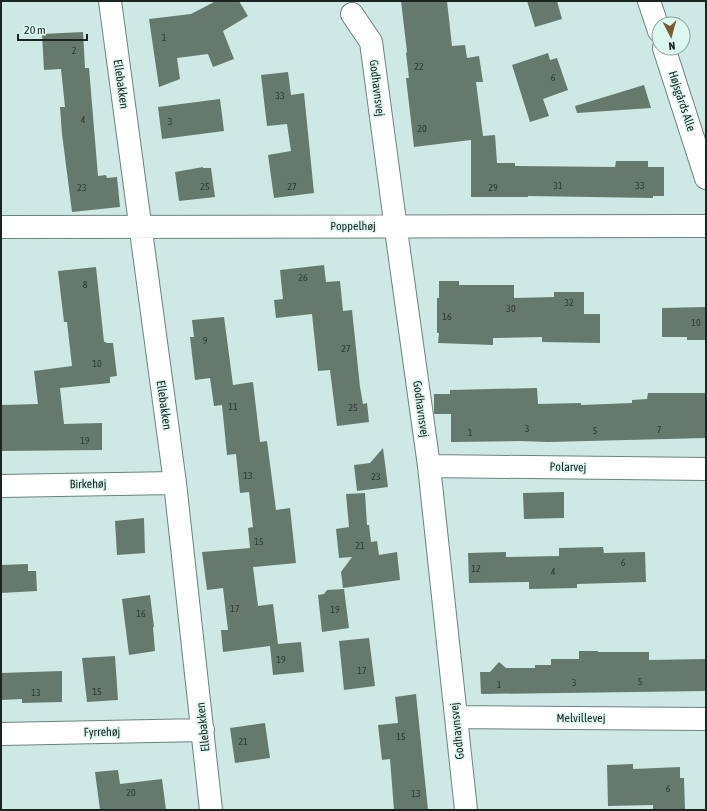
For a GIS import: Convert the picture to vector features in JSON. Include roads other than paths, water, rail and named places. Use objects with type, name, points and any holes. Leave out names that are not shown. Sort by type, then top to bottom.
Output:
[{"type":"street","name":"Ellebakken","points":[[110,1],[175,483],[211,810]]},
{"type":"street","points":[[649,1],[654,16]]},
{"type":"street","name":"Godhavnsvej","points":[[352,14],[371,42],[429,466],[466,810]]},
{"type":"street","name":"Højsgårds Alle","points":[[667,56],[706,178]]},
{"type":"street","name":"Poppelhøj","points":[[1,227],[706,226]]},
{"type":"street","name":"Polarvej","points":[[429,466],[706,469]]},
{"type":"street","name":"Birkehøj","points":[[1,486],[175,483]]},
{"type":"street","name":"Melvillevej","points":[[456,717],[706,718]]},
{"type":"street","name":"Fyrrehøj","points":[[1,734],[203,730]]}]
